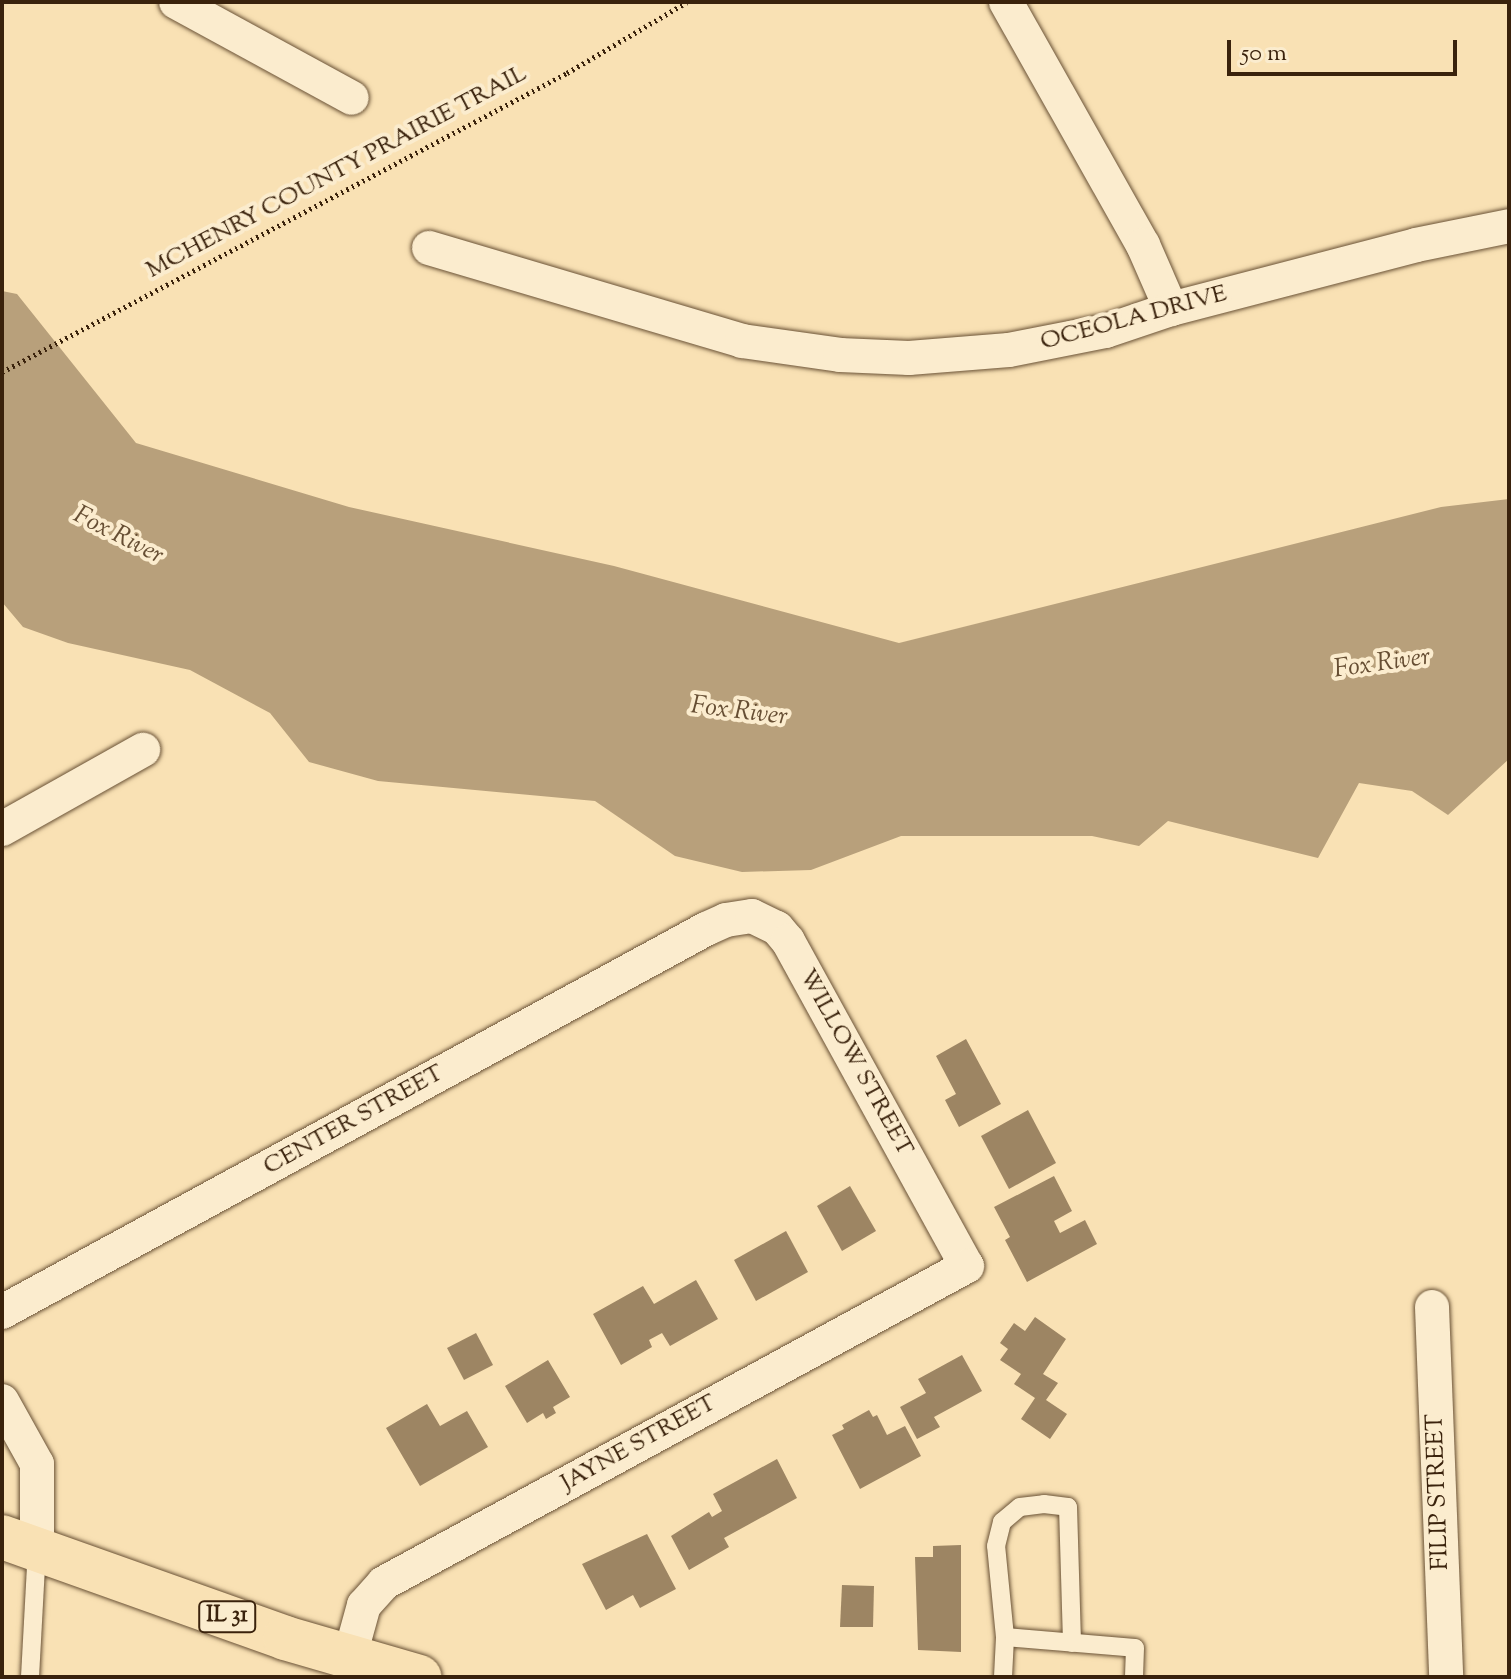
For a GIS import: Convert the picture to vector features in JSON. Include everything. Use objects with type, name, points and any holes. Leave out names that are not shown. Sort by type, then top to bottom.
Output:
[{"type":"main road","name":"IL 31","points":[[20,1542],[285,1638],[419,1677]]},
{"type":"street","points":[[176,2],[352,98]]},
{"type":"street","points":[[1006,2],[1143,245],[1171,309]]},
{"type":"street","name":"OCEOLA DRIVE","points":[[429,248],[742,341],[840,355],[909,358],[1009,350],[1106,331],[1171,309],[1416,245],[1509,226]]},
{"type":"street","points":[[2,829],[143,750]]},
{"type":"street","name":"WILLOW STREET","points":[[706,929],[726,920],[752,916],[767,920],[788,941],[967,1266]]},
{"type":"street","name":"CENTER STREET","points":[[2,1312],[706,929]]},
{"type":"street","name":"JAYNE STREET","points":[[350,1656],[364,1605],[384,1583],[967,1266]]},
{"type":"street","name":"FILIP STREET","points":[[1432,1307],[1446,1677]]},
{"type":"street","points":[[2,1401],[37,1464],[20,1542]]},
{"type":"lane","points":[[1003,1677],[1005,1637],[996,1546],[1002,1522],[1020,1507],[1044,1504],[1068,1507],[1072,1643]]},
{"type":"lane","points":[[20,1542],[30,1677]]},
{"type":"lane","points":[[1005,1637],[1135,1648],[1134,1677]]},
{"type":"path","name":"MCHENRY COUNTY PRAIRIE TRAIL","points":[[2,372],[567,73],[687,2]]},
{"type":"water","name":"Fox River","points":[[2,291],[17,294],[136,443],[349,507],[614,566],[899,643],[1441,507],[1509,499],[1509,759],[1448,815],[1412,791],[1359,783],[1318,858],[1168,821],[1139,846],[1092,836],[901,836],[811,870],[742,872],[675,856],[595,801],[378,781],[309,762],[270,713],[190,670],[68,643],[23,627],[2,602]]},
{"type":"building","points":[[966,1039],[1001,1104],[959,1127],[945,1100],[956,1094],[936,1056]]},
{"type":"building","points":[[1028,1110],[1056,1163],[1009,1189],[981,1136]]},
{"type":"building","points":[[1054,1176],[1072,1211],[1054,1221],[1060,1233],[1085,1220],[1097,1244],[1027,1282],[1005,1240],[1010,1237],[994,1207]]},
{"type":"building","points":[[850,1186],[876,1231],[842,1251],[817,1206]]},
{"type":"building","points":[[786,1231],[808,1272],[756,1301],[734,1260]]},
{"type":"building","points":[[696,1280],[718,1319],[670,1346],[662,1333],[649,1340],[652,1347],[621,1365],[593,1314],[643,1286],[654,1304]]},
{"type":"building","points":[[1035,1317],[1066,1339],[1043,1374],[1058,1383],[1046,1400],[1067,1414],[1050,1439],[1021,1419],[1035,1398],[1014,1384],[1021,1374],[1000,1360],[1008,1349],[1000,1343],[1014,1323],[1025,1331]]},
{"type":"building","points":[[476,1333],[493,1365],[464,1380],[447,1348]]},
{"type":"building","points":[[962,1355],[982,1391],[934,1417],[940,1427],[917,1439],[900,1407],[926,1393],[918,1379]]},
{"type":"building","points":[[548,1360],[570,1397],[553,1407],[556,1413],[546,1419],[543,1413],[527,1423],[505,1386]]},
{"type":"building","points":[[427,1404],[440,1426],[467,1411],[488,1447],[420,1486],[386,1428]]},
{"type":"building","points":[[869,1410],[873,1417],[877,1415],[887,1435],[905,1426],[921,1456],[860,1489],[832,1435],[844,1429],[842,1425]]},
{"type":"building","points":[[777,1459],[797,1498],[724,1538],[729,1547],[689,1570],[671,1536],[709,1512],[712,1517],[722,1511],[713,1494]]},
{"type":"building","points":[[647,1534],[676,1589],[640,1608],[633,1595],[606,1610],[582,1564]]},
{"type":"building","points":[[961,1545],[961,1652],[918,1650],[915,1557],[933,1557],[933,1546]]},
{"type":"building","points":[[842,1585],[874,1586],[873,1627],[840,1627]]}]
